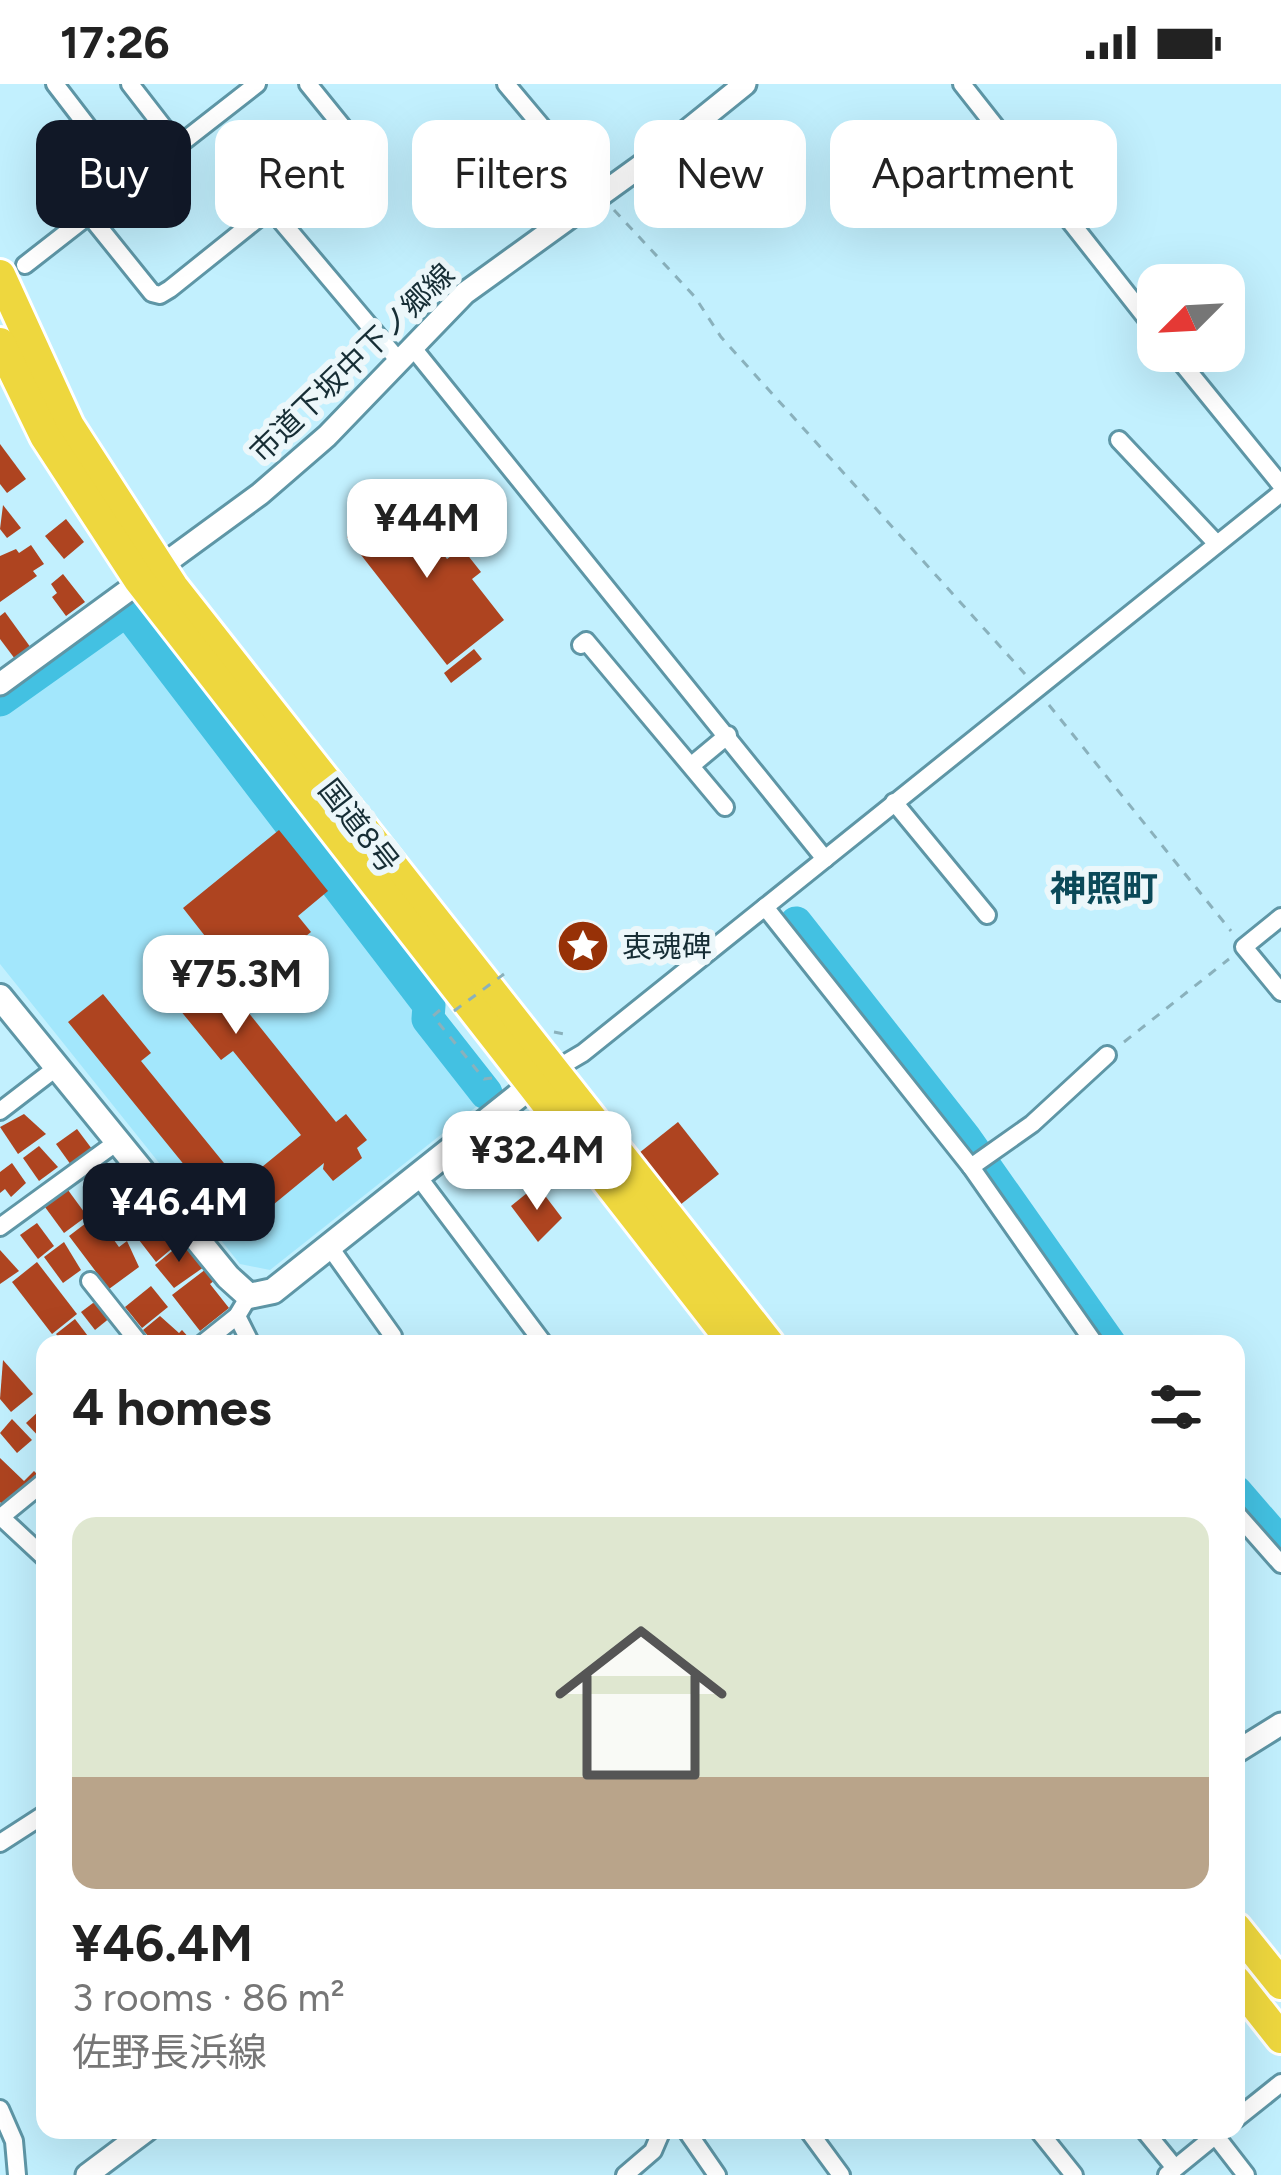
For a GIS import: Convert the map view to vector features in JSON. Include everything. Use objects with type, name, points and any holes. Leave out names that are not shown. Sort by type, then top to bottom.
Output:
[{"type":"highway","name":"国道8号","points":[[12,270],[69,426],[149,573]]},
{"type":"highway","name":"国道8号","points":[[0,343],[45,436],[542,1078],[728,1335]]},
{"type":"highway","name":"国道8号","points":[[542,1078],[761,1335]]},
{"type":"highway","points":[[1245,1939],[1281,1984]]},
{"type":"highway","points":[[1245,1992],[1281,2038]]},
{"type":"main road","points":[[0,997],[243,1306],[273,1292],[542,1078]]},
{"type":"street","points":[[56,84],[83,120]]},
{"type":"street","points":[[130,84],[158,120]]},
{"type":"street","points":[[191,136],[256,84]]},
{"type":"street","points":[[308,84],[338,120]]},
{"type":"street","points":[[506,84],[536,120]]},
{"type":"street","name":"市道下坂中下ノ郷線","points":[[610,188],[745,84]]},
{"type":"street","points":[[962,84],[1137,306]]},
{"type":"street","points":[[12,270],[73,228]]},
{"type":"street","points":[[100,228],[152,292],[160,295],[246,228]]},
{"type":"street","points":[[289,228],[406,354],[728,735],[825,859]]},
{"type":"street","name":"市道下坂中下ノ郷線","points":[[0,683],[260,494],[310,451],[465,293],[555,228]]},
{"type":"street","points":[[542,1078],[583,1054],[1281,489],[1189,372]]},
{"type":"street","points":[[1119,440],[1217,544]]},
{"type":"street","points":[[581,646],[586,641],[725,806]]},
{"type":"street","points":[[692,766],[728,735]]},
{"type":"street","points":[[895,802],[987,915]]},
{"type":"street","points":[[765,907],[971,1167],[1089,1335]]},
{"type":"street","points":[[1281,917],[1244,947],[1281,992]]},
{"type":"street","points":[[971,1167],[1032,1124],[1107,1055]]},
{"type":"street","points":[[0,1111],[56,1068]]},
{"type":"street","points":[[0,1227],[116,1142]]},
{"type":"street","points":[[416,1175],[537,1335]]},
{"type":"street","points":[[329,1246],[392,1335]]},
{"type":"street","points":[[90,1281],[133,1335]]},
{"type":"street","points":[[212,1335],[243,1306]]},
{"type":"street","points":[[243,1306],[249,1335]]},
{"type":"street","points":[[36,1487],[0,1516],[36,1550]]},
{"type":"street","points":[[1245,1523],[1281,1564]]},
{"type":"street","points":[[1245,1746],[1281,1724]]},
{"type":"street","points":[[0,1843],[36,1820]]},
{"type":"street","points":[[1245,2112],[1281,2083]]},
{"type":"street","points":[[0,2109],[14,2141],[17,2175]]},
{"type":"street","points":[[87,2175],[135,2139]]},
{"type":"street","points":[[625,2175],[652,2151],[658,2139]]},
{"type":"street","points":[[692,2139],[717,2175]]},
{"type":"street","points":[[815,2139],[841,2175]]},
{"type":"street","points":[[1045,2139],[1074,2175]]},
{"type":"street","points":[[1150,2139],[1171,2172],[1210,2139]]},
{"type":"street","points":[[1223,2139],[1246,2175]]},
{"type":"path","points":[[610,207],[1036,687],[1244,947],[1107,1055]]},
{"type":"path","points":[[454,1011],[504,974]]},
{"type":"path","points":[[552,1032],[569,1035]]},
{"type":"shaded area","points":[[121,619],[131,623],[315,863],[323,858],[425,992],[419,999],[425,1008],[424,1023],[486,1099],[270,1270],[240,1264],[0,964],[0,709]]},
{"type":"building","points":[[0,444],[26,479],[7,493],[0,484]]},
{"type":"building","points":[[399,496],[447,559],[462,548],[481,572],[472,579],[504,620],[447,665],[347,537]]},
{"type":"building","points":[[3,505],[21,528],[7,538],[0,529]]},
{"type":"building","points":[[66,519],[84,542],[64,559],[45,536]]},
{"type":"building","points":[[31,545],[44,564],[33,571],[37,576],[0,602],[0,556]]},
{"type":"building","points":[[63,574],[85,602],[66,616],[52,597],[57,593],[51,584]]},
{"type":"building","points":[[5,612],[31,648],[15,659],[0,639],[0,616]]},
{"type":"building","points":[[474,649],[482,659],[451,683],[444,673]]},
{"type":"building","points":[[279,830],[328,891],[298,916],[311,932],[244,986],[217,952],[186,977],[196,989],[216,972],[336,1122],[346,1114],[367,1140],[357,1148],[362,1158],[333,1181],[324,1163],[235,1236],[226,1238],[206,1213],[216,1204],[68,1022],[103,994],[151,1053],[141,1061],[241,1184],[301,1135],[233,1051],[221,1060],[175,1004],[187,994],[173,977],[212,945],[183,908]]},
{"type":"building","points":[[24,1114],[46,1134],[18,1154],[0,1127]]},
{"type":"building","points":[[678,1122],[719,1174],[680,1205],[639,1153]]},
{"type":"building","points":[[77,1129],[92,1149],[71,1165],[56,1144]]},
{"type":"building","points":[[39,1146],[58,1167],[39,1181],[23,1158]]},
{"type":"building","points":[[12,1163],[26,1183],[11,1197],[5,1189],[0,1193],[0,1172]]},
{"type":"building","points":[[103,1168],[120,1190],[102,1204],[85,1181]]},
{"type":"building","points":[[537,1185],[562,1218],[538,1242],[511,1206]]},
{"type":"building","points":[[68,1190],[87,1216],[64,1233],[45,1207]]},
{"type":"building","points":[[124,1194],[134,1206],[103,1225],[119,1247],[127,1241],[139,1267],[109,1289],[69,1236]]},
{"type":"building","points":[[37,1223],[54,1246],[38,1259],[20,1235]]},
{"type":"building","points":[[155,1227],[163,1237],[173,1229],[182,1240],[156,1262],[139,1240]]},
{"type":"building","points":[[64,1242],[81,1270],[63,1283],[44,1257]]},
{"type":"building","points":[[183,1242],[204,1267],[174,1288],[155,1265]]},
{"type":"building","points":[[0,1250],[19,1271],[0,1284]]},
{"type":"building","points":[[37,1262],[77,1314],[52,1334],[12,1282]]},
{"type":"building","points":[[206,1269],[215,1280],[210,1284],[229,1308],[200,1331],[172,1295]]},
{"type":"building","points":[[151,1286],[168,1307],[142,1328],[125,1307]]},
{"type":"building","points":[[93,1303],[102,1305],[111,1317],[95,1330],[81,1312]]},
{"type":"building","points":[[160,1316],[186,1335],[147,1335],[143,1330]]},
{"type":"building","points":[[75,1319],[87,1335],[57,1335]]},
{"type":"building","points":[[3,1360],[33,1394],[11,1412],[0,1399]]},
{"type":"building","points":[[36,1414],[36,1434],[26,1423]]},
{"type":"building","points":[[12,1419],[32,1440],[17,1453],[0,1433]]},
{"type":"building","points":[[0,1458],[24,1481],[36,1473],[36,1479],[6,1509],[0,1502]]},
{"type":"waterway","points":[[0,700],[121,614],[132,617],[429,1005],[428,1019],[486,1093]]},
{"type":"waterway","points":[[796,923],[965,1138],[1104,1335]]},
{"type":"waterway","points":[[1245,1502],[1281,1544]]},
{"type":"place","name":"衷魂碑","points":[[583,946]]},
{"type":"district","name":"神照町","points":[[1104,888]]}]
